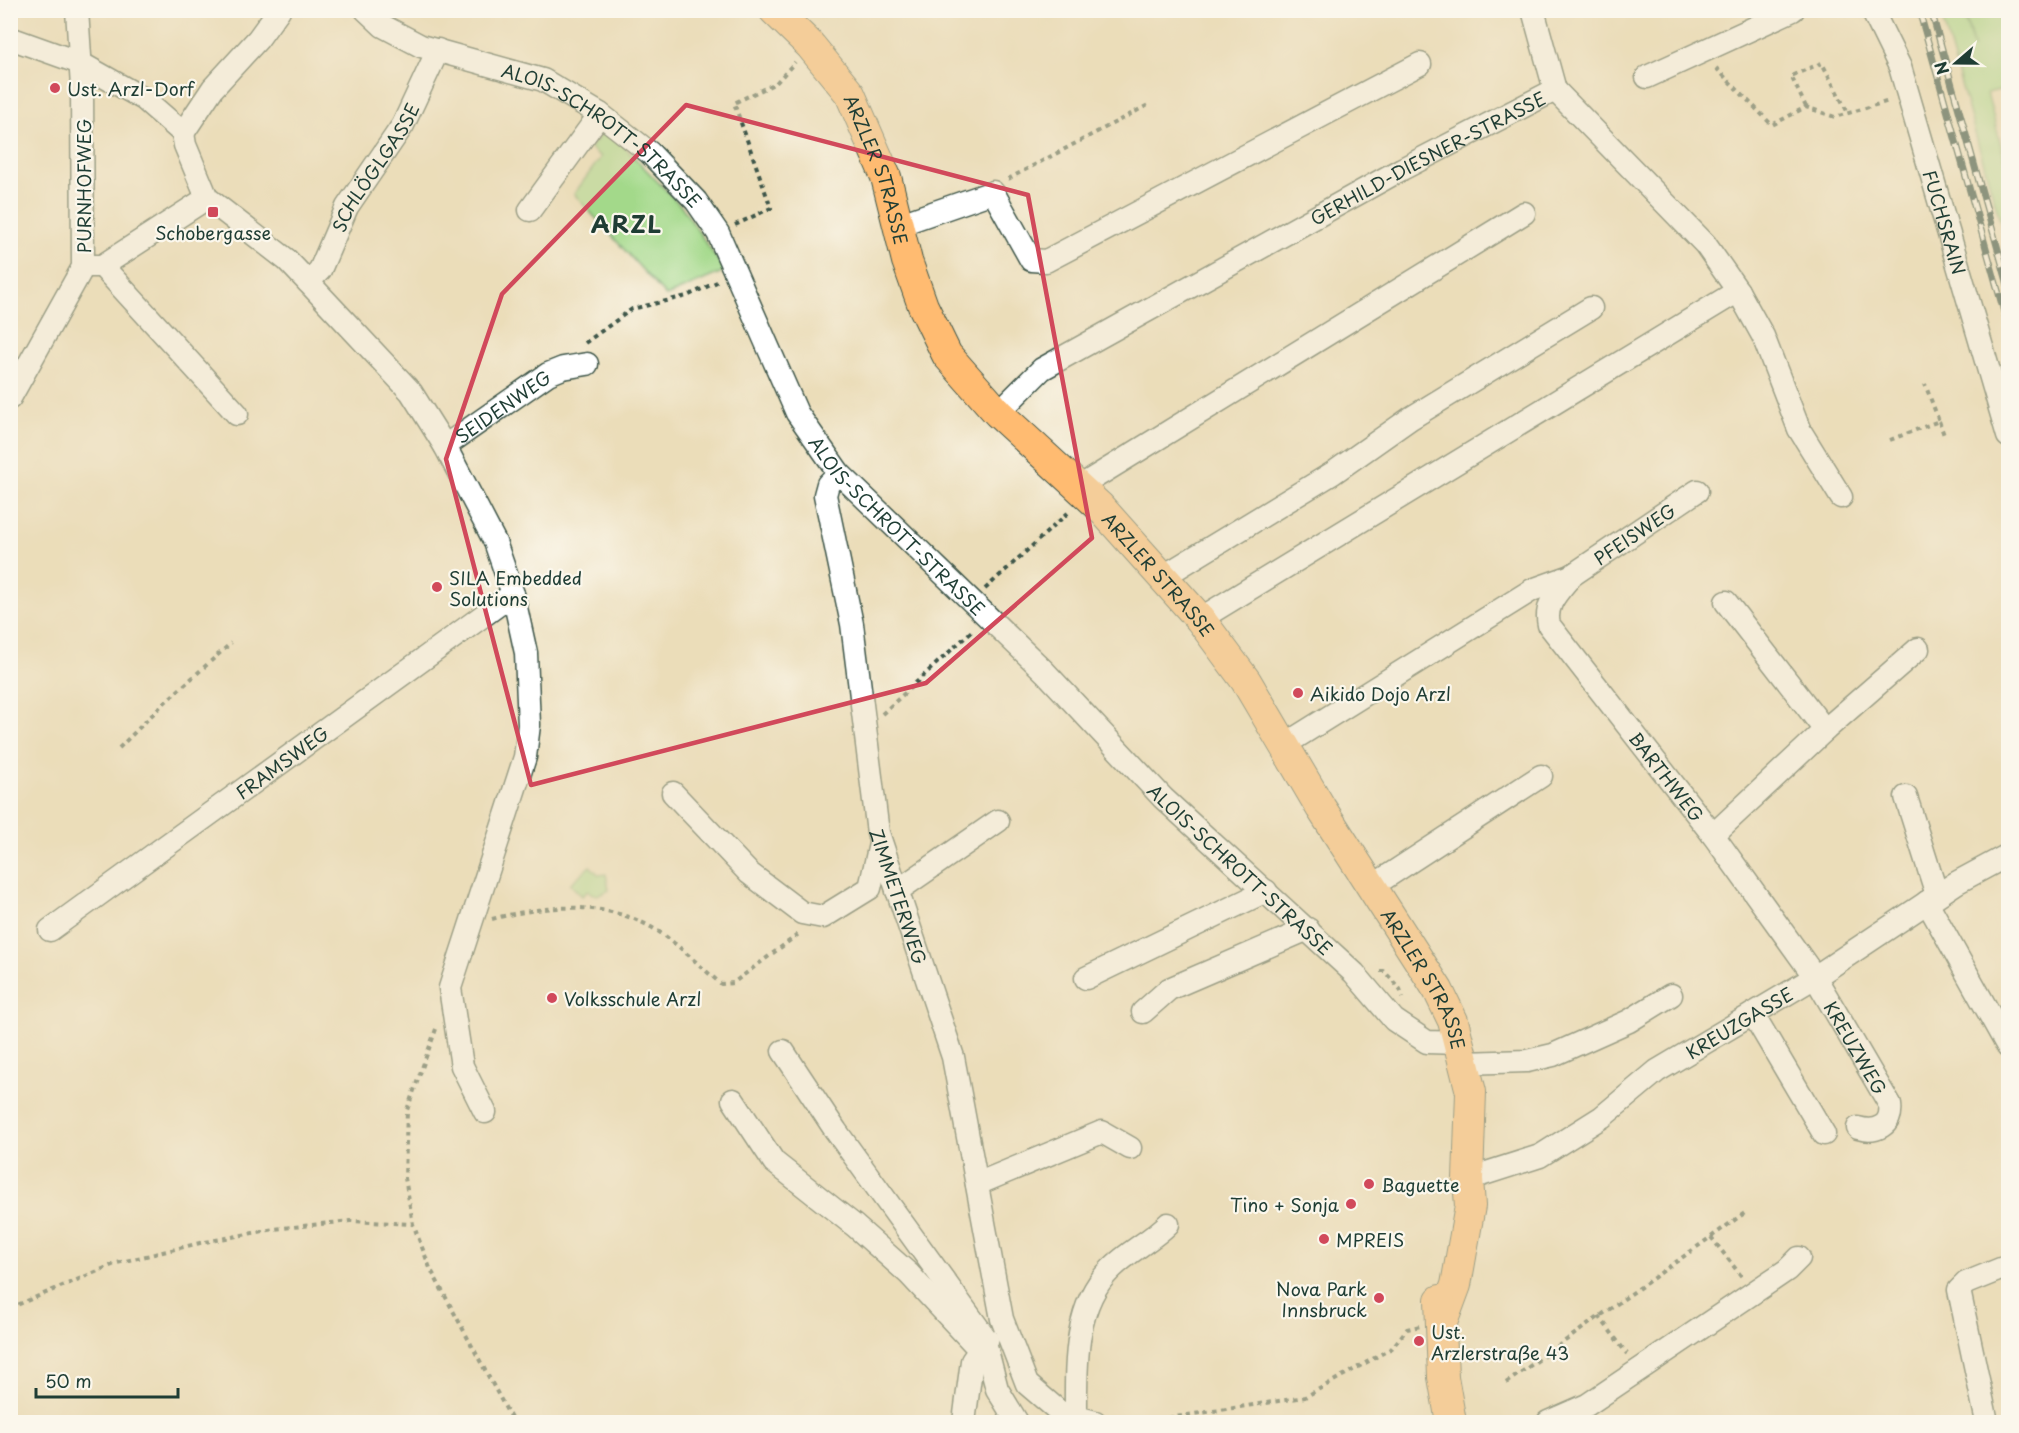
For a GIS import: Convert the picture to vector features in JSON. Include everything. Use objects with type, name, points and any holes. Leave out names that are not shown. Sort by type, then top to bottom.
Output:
[{"type":"main road","name":"ARZLER STRASSE","points":[[774,10],[810,45],[850,94],[886,177],[907,261],[923,306],[947,355],[998,413],[1079,487],[1164,576],[1200,619],[1246,681],[1371,886],[1438,990],[1462,1053],[1471,1092],[1468,1179],[1446,1239],[1438,1285],[1443,1320],[1443,1377],[1451,1422]]},
{"type":"street","name":"PURNHOFWEG","points":[[10,398],[93,266],[77,10]]},
{"type":"street","points":[[183,133],[213,88],[258,39],[279,10]]},
{"type":"street","name":"ALOIS-SCHROTT-STRASSE","points":[[366,10],[382,26],[422,46],[543,80],[600,114],[650,153],[696,201],[718,233],[797,413],[839,473],[1045,672],[1163,798],[1354,973],[1394,1020],[1427,1042],[1462,1053],[1527,1061],[1553,1055],[1629,1021],[1671,995]]},
{"type":"street","points":[[1533,10],[1555,90]]},
{"type":"street","points":[[1647,77],[1793,10]]},
{"type":"street","name":"FUCHSRAIN","points":[[1873,11],[1900,67],[2008,436]]},
{"type":"street","points":[[10,38],[80,63],[144,99],[183,133],[185,145],[207,198],[287,260],[411,392],[445,446],[495,542],[513,594],[526,653],[529,725],[525,757],[450,988],[462,1066],[485,1112]]},
{"type":"street","name":"SCHLÖGLGASSE","points":[[308,282],[320,270],[347,207],[403,125],[438,50]]},
{"type":"street","points":[[898,225],[993,192],[1031,260],[1046,261],[1420,64]]},
{"type":"street","name":"GERHILD-DIESNER-STRASSE","points":[[998,413],[1042,369],[1402,170],[1555,90],[1705,244],[1738,291],[1763,336],[1799,429],[1841,497]]},
{"type":"street","points":[[530,210],[600,114]]},
{"type":"street","points":[[207,198],[93,266],[237,414]]},
{"type":"street","points":[[1079,487],[1524,213]]},
{"type":"street","points":[[1200,619],[1738,291]]},
{"type":"street","points":[[1164,576],[1333,473],[1411,418],[1591,308]]},
{"type":"street","name":"SEIDENWEG","points":[[445,446],[548,374],[563,368],[587,364]]},
{"type":"street","name":"ZIMMETERWEG","points":[[839,473],[828,484],[825,495],[852,624],[880,842],[953,1057],[1002,1319],[1027,1384],[1061,1413],[1085,1420]]},
{"type":"street","name":"PFEISWEG","points":[[1571,576],[1697,491]]},
{"type":"street","points":[[1284,745],[1532,590],[1571,576]]},
{"type":"street","name":"BARTHWEG","points":[[1571,576],[1554,596],[1546,612],[1549,625],[1821,973]]},
{"type":"street","name":"FRAMSWEG","points":[[50,930],[513,594]]},
{"type":"street","points":[[1725,602],[1825,730]]},
{"type":"street","points":[[1713,835],[1825,730],[1918,649]]},
{"type":"street","points":[[1371,886],[1541,776]]},
{"type":"street","points":[[673,793],[749,873],[802,913],[823,917],[870,888],[880,842]]},
{"type":"street","points":[[1906,797],[1932,898],[2008,1047]]},
{"type":"street","points":[[897,891],[998,821]]},
{"type":"street","name":"KREUZGASSE","points":[[1468,1179],[1540,1156],[1602,1117],[1657,1071],[1821,973],[1932,898],[2008,855]]},
{"type":"street","points":[[1086,978],[1266,891]]},
{"type":"street","points":[[1143,1012],[1169,990],[1308,929]]},
{"type":"street","points":[[1821,973],[1884,1068]]},
{"type":"street","name":"KREUZWEG","points":[[1821,973],[1890,1105],[1890,1117],[1883,1126],[1871,1130],[1858,1128]]},
{"type":"street","points":[[1753,1014],[1824,1134]]},
{"type":"street","points":[[783,1051],[984,1344],[997,1389],[1017,1422]]},
{"type":"street","points":[[733,1100],[747,1118],[766,1153],[778,1166],[838,1211],[984,1344]]},
{"type":"street","points":[[977,1184],[1102,1132],[1130,1148]]},
{"type":"street","points":[[1085,1420],[1079,1335],[1095,1287],[1124,1256],[1154,1238],[1168,1224]]},
{"type":"street","points":[[1548,1422],[1587,1405],[1640,1371],[1799,1258]]},
{"type":"street","points":[[1987,1422],[1959,1290],[1966,1283],[2008,1266]]},
{"type":"street","points":[[964,1422],[972,1361],[1002,1319]]},
{"type":"path","points":[[1700,52],[1773,125],[1806,107]]},
{"type":"path","points":[[718,233],[771,208],[734,103],[776,83],[797,59]]},
{"type":"path","points":[[1848,113],[1822,63],[1791,76],[1806,107],[1835,117],[1908,95]]},
{"type":"path","points":[[993,192],[1013,175],[1148,105]]},
{"type":"path","name":"SEIDENWEG","points":[[563,368],[568,358],[591,337],[632,309],[687,296],[737,274]]},
{"type":"path","points":[[1925,384],[1944,435]]},
{"type":"path","points":[[1890,440],[1939,421]]},
{"type":"path","points":[[865,728],[980,609],[1058,522]]},
{"type":"path","points":[[119,748],[163,704],[231,643]]},
{"type":"path","points":[[471,918],[482,921],[521,911],[571,906],[619,914],[663,935],[721,984],[733,982],[823,917]]},
{"type":"path","points":[[438,1022],[407,1110],[405,1178],[413,1224],[430,1268],[513,1422]]},
{"type":"path","points":[[1506,1383],[1746,1212]]},
{"type":"path","points":[[10,1308],[117,1263],[200,1243],[274,1229],[350,1221],[413,1224]]},
{"type":"path","points":[[1711,1236],[1753,1292]]},
{"type":"path","points":[[1599,1316],[1640,1371]]},
{"type":"path","points":[[1142,1422],[1305,1397],[1392,1348],[1407,1329],[1443,1320]]},
{"type":"highlighted area","points":[[686,105],[1028,195],[1092,538],[926,683],[531,785],[446,459],[502,294]]},
{"type":"green space","points":[[1940,11],[1963,11],[1974,49],[1964,11],[1997,11],[2008,15],[2008,64],[2002,73],[2004,89],[1987,93],[2008,172],[2008,248]]},
{"type":"green space","points":[[606,128],[682,207],[725,271],[666,296],[574,194],[601,157],[590,148]]},
{"type":"green space","points":[[590,866],[599,875],[606,874],[609,890],[598,895],[588,891],[582,896],[570,884]]},
{"type":"railway","points":[[1919,10],[2008,326]]},
{"type":"railway","points":[[1931,10],[2008,285]]},
{"type":"place","name":"Ust. Arzl-Dorf","points":[[55,88]]},
{"type":"place","name":"Schobergasse","points":[[213,212]]},
{"type":"place","name":"SILA Embedded Solutions","points":[[437,587]]},
{"type":"place","name":"Aikido Dojo Arzl","points":[[1298,693]]},
{"type":"place","name":"Volksschule Arzl","points":[[552,998]]},
{"type":"place","name":"Baguette","points":[[1369,1184]]},
{"type":"place","name":"Tino + Sonja","points":[[1351,1204]]},
{"type":"place","name":"MPREIS","points":[[1324,1239]]},
{"type":"place","name":"Nova Park Innsbruck","points":[[1379,1298]]},
{"type":"place","name":"Ust. Arzlerstraße 43","points":[[1419,1341]]},
{"type":"district","name":"ARZL","points":[[627,223]]}]
